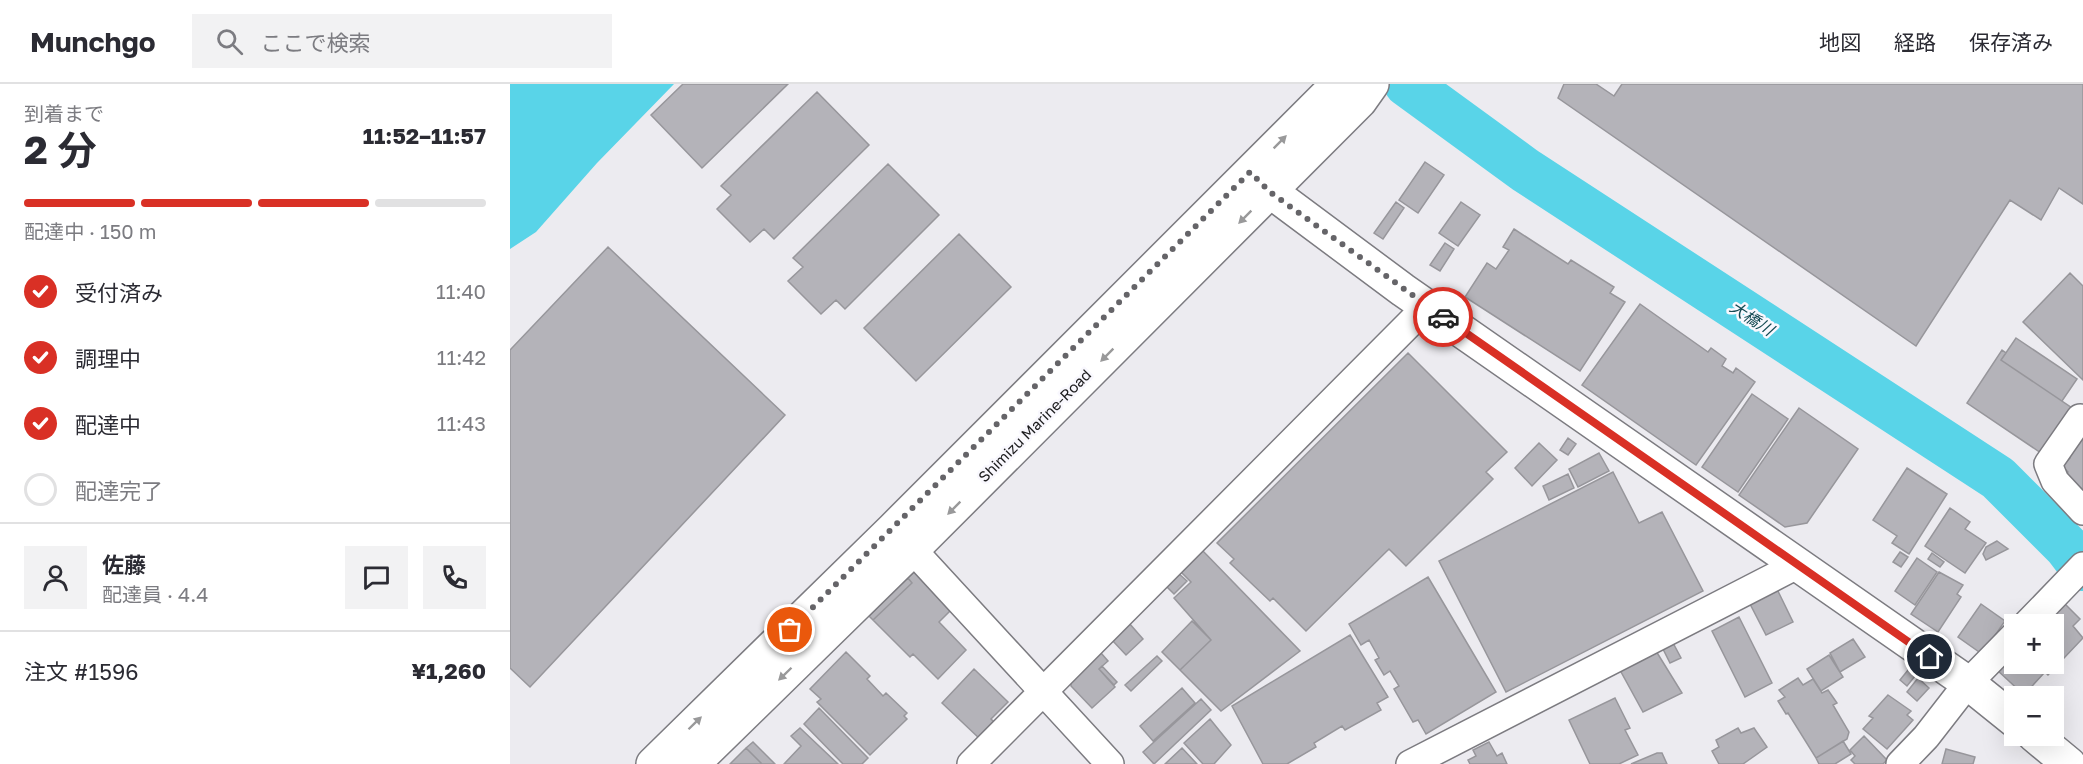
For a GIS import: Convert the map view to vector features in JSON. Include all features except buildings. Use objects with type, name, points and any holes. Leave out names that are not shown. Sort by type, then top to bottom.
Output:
[{"type":"main road","name":"Shimizu Marine-Road","points":[[693,764],[903,539],[1260,182],[1357,90]]},
{"type":"main road","points":[[1260,182],[1427,306],[1799,564],[1968,683],[2004,712]]},
{"type":"main road","name":"Shimizu Marine-Road","points":[[653,764],[903,539]]},
{"type":"main road","points":[[2048,746],[2070,764]]},
{"type":"street","points":[[971,764],[1427,306]]},
{"type":"street","points":[[2080,418],[2048,464],[2055,481],[2083,510]]},
{"type":"street","points":[[903,539],[1110,764]]},
{"type":"street","points":[[1410,764],[1799,564]]},
{"type":"street","points":[[2037,614],[2083,566]]},
{"type":"street","points":[[1900,764],[1926,737],[1968,683],[2004,646]]},
{"type":"water","points":[[510,84],[674,84],[597,163],[536,232],[510,249]]},
{"type":"waterway","name":"大橋川","points":[[1407,84],[1525,170],[1998,478],[2067,547],[2083,568]]},
{"type":"way so far","points":[[790,630],[1250,172],[1270,192],[1443,317]]},
{"type":"route","points":[[1443,317],[1930,657]]}]
